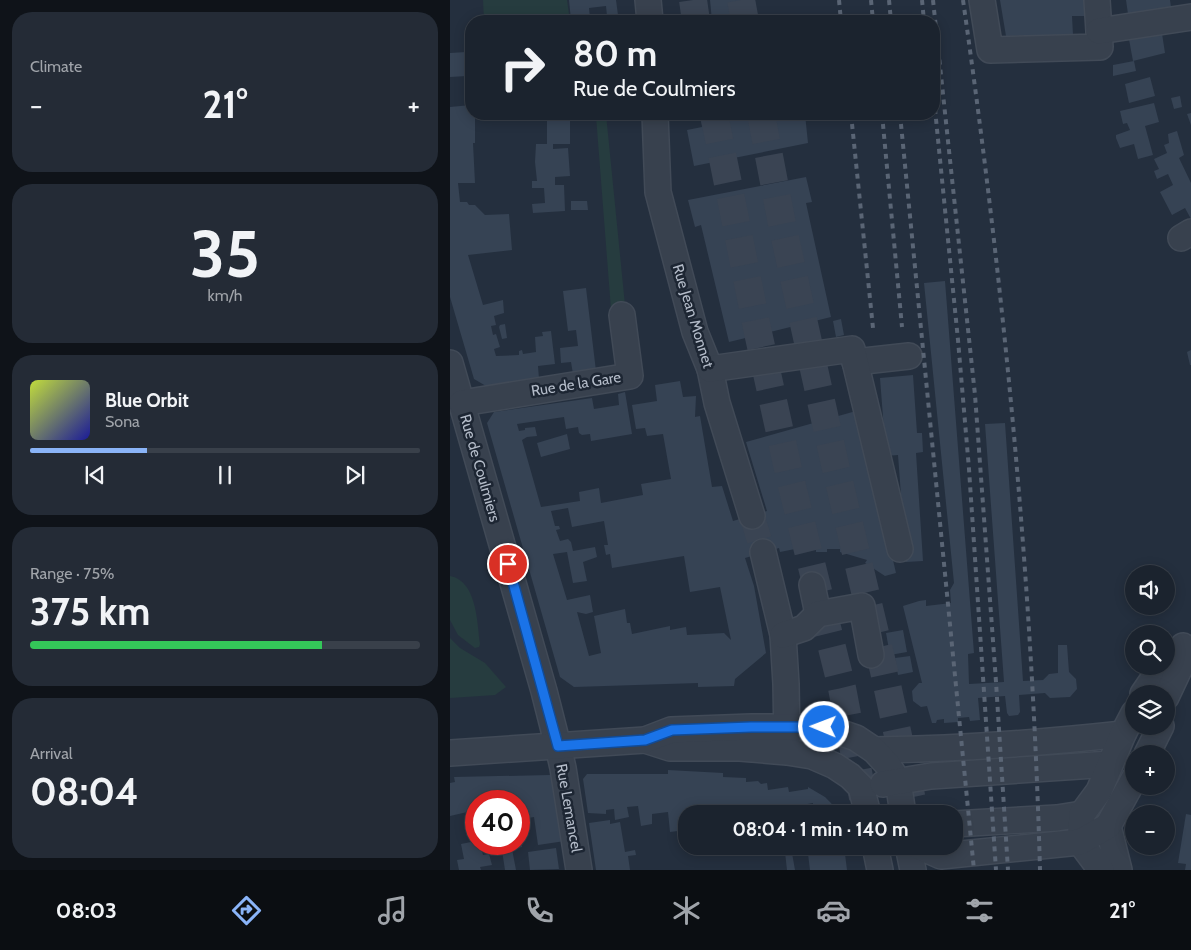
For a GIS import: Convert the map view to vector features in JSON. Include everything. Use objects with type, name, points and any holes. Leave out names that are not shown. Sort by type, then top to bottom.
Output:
[{"type":"street","points":[[648,0],[649,15]]},
{"type":"street","points":[[982,0],[990,50],[1099,39],[1191,17]]},
{"type":"street","points":[[1097,0],[1099,39]]},
{"type":"street","name":"Rue Jean Monnet","points":[[655,120],[658,192],[695,332],[710,369],[717,404],[752,516]]},
{"type":"street","name":"Rue de la Gare","points":[[462,403],[630,376],[622,315]]},
{"type":"street","points":[[710,369],[852,349],[900,549]]},
{"type":"street","points":[[855,362],[908,356]]},
{"type":"street","name":"Rue de Coulmiers","points":[[450,363],[558,746]]},
{"type":"street","points":[[763,552],[783,635],[787,752]]},
{"type":"street","points":[[812,585],[818,614]]},
{"type":"street","points":[[783,635],[804,628],[818,614],[862,606],[871,655]]},
{"type":"street","points":[[1175,656],[1187,645]]},
{"type":"street","points":[[1172,685],[1182,663],[1187,645]]},
{"type":"street","points":[[1175,700],[1191,673]]},
{"type":"street","points":[[1150,685],[1157,675]]},
{"type":"street","points":[[874,750],[926,750],[1056,741],[1125,724]]},
{"type":"street","points":[[450,753],[645,740],[672,730],[824,727],[856,738],[874,750],[887,764],[898,781],[902,805]]},
{"type":"street","points":[[1101,870],[1080,842],[1082,814],[1099,791],[1125,730]]},
{"type":"street","points":[[645,740],[670,748],[740,748],[812,756],[835,766],[850,776],[860,787],[865,805]]},
{"type":"street","points":[[1056,741],[1125,771]]},
{"type":"street","name":"Rue Lemancel","points":[[558,746],[579,870]]},
{"type":"street","points":[[876,805],[926,750]]},
{"type":"street","points":[[860,787],[944,775],[1110,764]]},
{"type":"street","points":[[929,855],[939,863],[1080,842],[1108,826],[1125,795]]},
{"type":"street","points":[[963,823],[1057,818],[1082,814],[1108,826]]},
{"type":"street","points":[[1108,826],[1119,870]]},
{"type":"street","points":[[910,855],[913,870]]},
{"type":"green space","points":[[483,0],[567,0],[569,15],[484,15]]},
{"type":"green space","points":[[596,120],[607,120],[625,305],[628,356],[615,361]]},
{"type":"green space","points":[[450,576],[459,579],[471,594],[476,614],[479,647],[475,648],[458,635],[450,620]]},
{"type":"green space","points":[[450,638],[460,648],[485,663],[506,687],[495,695],[450,698]]},
{"type":"building","points":[[569,0],[616,0],[618,15],[607,15],[606,6],[589,8],[590,15],[570,15]]},
{"type":"building","points":[[710,0],[755,0],[756,15],[711,15]]},
{"type":"building","points":[[1000,0],[1088,0],[1089,16],[1072,16],[1073,35],[1006,36]]},
{"type":"building","points":[[1126,0],[1170,0],[1172,14],[1129,21]]},
{"type":"building","points":[[1161,27],[1165,53],[1133,61],[1128,34]]},
{"type":"building","points":[[465,52],[465,76],[450,77],[450,53]]},
{"type":"building","points":[[1134,61],[1136,71],[1113,76],[1113,65]]},
{"type":"building","points":[[1150,77],[1155,96],[1129,103],[1125,84]]},
{"type":"building","points":[[1180,96],[1182,107],[1174,109],[1171,98]]},
{"type":"building","points":[[1154,103],[1159,122],[1145,126],[1153,155],[1138,159],[1134,144],[1120,148],[1116,138],[1116,135],[1130,130],[1127,123],[1123,124],[1120,111]]},
{"type":"building","points":[[465,106],[465,120],[475,120],[475,143],[473,143],[475,183],[458,183],[460,202],[475,205],[485,215],[509,214],[512,250],[468,255],[483,305],[503,300],[504,313],[494,316],[496,325],[491,326],[493,335],[496,334],[500,347],[494,349],[496,356],[519,355],[519,351],[522,350],[523,354],[536,352],[535,337],[543,336],[542,332],[551,331],[555,364],[538,366],[539,379],[486,386],[474,379],[450,297],[450,107]]},
{"type":"building","points":[[1191,113],[1191,125],[1187,114]]},
{"type":"building","points":[[547,120],[570,120],[570,144],[553,144],[553,149],[568,148],[570,176],[555,177],[555,185],[564,185],[565,211],[533,213],[532,204],[545,203],[544,188],[532,188],[532,181],[537,181],[536,144],[547,144]]},
{"type":"building","points":[[701,120],[806,120],[808,143],[694,166],[687,130],[702,127]]},
{"type":"building","points":[[1177,131],[1184,155],[1179,158],[1191,183],[1191,219],[1185,208],[1172,215],[1160,192],[1173,185],[1168,174],[1157,179],[1154,171],[1159,169],[1154,159],[1167,153],[1164,145],[1169,143],[1168,134]]},
{"type":"building","points":[[806,177],[812,202],[806,203],[831,317],[729,342],[701,225],[695,227],[688,200]]},
{"type":"building","points":[[571,201],[587,201],[588,210],[571,210]]},
{"type":"building","points":[[945,281],[974,653],[968,654],[969,684],[1004,682],[985,424],[1005,423],[1023,681],[1043,680],[1049,674],[1058,673],[1058,645],[1067,645],[1069,672],[1076,679],[1077,689],[1070,697],[1050,698],[1045,693],[1019,695],[1020,712],[1018,715],[1009,716],[1005,696],[978,698],[980,720],[970,721],[969,717],[958,718],[958,722],[944,723],[944,719],[932,723],[927,706],[921,707],[913,701],[912,691],[919,683],[922,683],[903,606],[926,600],[926,606],[951,603],[950,590],[954,583],[924,283]]},
{"type":"building","points":[[586,288],[596,371],[573,374],[571,362],[561,363],[560,348],[578,346],[576,330],[568,331],[563,291]]},
{"type":"building","points":[[841,319],[844,335],[836,337],[833,321]]},
{"type":"building","points":[[505,324],[507,338],[502,339],[499,327]]},
{"type":"building","points":[[1191,350],[1191,365],[1190,365],[1187,352]]},
{"type":"building","points":[[913,375],[917,433],[922,433],[923,452],[916,453],[923,561],[906,562],[898,455],[886,456],[880,378]]},
{"type":"building","points":[[680,381],[683,397],[696,396],[695,417],[700,416],[712,487],[722,486],[733,521],[767,511],[746,442],[856,411],[896,573],[885,576],[865,563],[867,560],[840,552],[840,549],[827,549],[827,552],[816,552],[816,549],[811,549],[810,546],[780,552],[779,548],[745,558],[754,586],[766,653],[735,679],[734,686],[698,687],[698,683],[574,687],[560,677],[487,423],[494,412],[592,398],[594,409],[619,405],[618,394],[625,392],[632,434],[591,441],[590,434],[582,435],[579,433],[578,427],[566,429],[564,417],[517,424],[519,431],[535,427],[537,436],[527,437],[522,440],[541,507],[580,501],[579,492],[599,488],[601,503],[643,495],[641,484],[671,479],[663,434],[647,436],[645,428],[636,429],[632,405],[657,401],[655,385]],"holes":[[[568,508],[572,527],[604,521],[608,545],[604,545],[606,555],[610,554],[612,568],[684,556],[690,592],[720,587],[731,640],[724,633],[687,635],[686,627],[670,630],[670,626],[632,634],[630,623],[627,623],[625,609],[594,616],[601,653],[589,656],[577,612],[586,614],[593,612],[590,595],[567,600],[553,554],[567,552],[573,583],[587,581],[583,562],[597,557],[595,547],[573,551],[571,542],[568,539],[560,541],[556,530],[560,529],[559,526],[555,526],[551,511]]]},
{"type":"building","points":[[567,434],[570,449],[541,457],[537,443]]},
{"type":"building","points":[[903,630],[907,652],[890,655],[886,633]]},
{"type":"building","points":[[910,656],[913,672],[898,675],[895,658]]},
{"type":"building","points":[[668,770],[723,773],[723,777],[746,778],[746,782],[758,781],[761,784],[767,783],[768,790],[788,787],[789,792],[808,789],[808,787],[825,797],[832,805],[813,805],[813,803],[802,805],[678,805],[678,831],[670,832],[668,812],[652,814],[652,824],[641,826],[638,806],[627,807],[629,817],[615,820],[614,809],[606,810],[606,814],[588,813],[583,779],[587,774],[668,774]]},
{"type":"building","points":[[550,775],[556,779],[565,841],[538,845],[534,817],[530,818],[530,790],[465,790],[465,813],[450,816],[450,783],[455,782],[454,777]]},
{"type":"building","points":[[1186,814],[1191,815],[1191,870],[1185,870],[1186,864],[1178,863]]},
{"type":"building","points":[[610,820],[610,824],[620,822],[625,852],[635,850],[636,855],[628,856],[630,870],[596,870],[589,823]]},
{"type":"building","points":[[465,843],[465,855],[489,855],[492,865],[480,867],[481,870],[459,870],[457,860],[464,859],[461,844]]},
{"type":"building","points":[[556,848],[559,869],[530,870],[528,855],[530,852]]},
{"type":"building","points":[[503,855],[513,855],[516,870],[505,870]]},
{"type":"building","points":[[785,855],[792,855],[795,870],[787,870]]},
{"type":"building","points":[[808,855],[845,855],[847,870],[810,870]]},
{"type":"tunnel","points":[[693,0],[695,15]]},
{"type":"tunnel","points":[[741,0],[744,15]]},
{"type":"tunnel","points":[[715,120],[757,328],[790,478],[842,688],[864,803]]},
{"type":"tunnel","points":[[762,120],[782,224],[913,805]]},
{"type":"tunnel","points":[[752,516],[763,552]]},
{"type":"railway","points":[[839,0],[840,15]]},
{"type":"railway","points":[[871,0],[872,15]]},
{"type":"railway","points":[[889,0],[890,15]]},
{"type":"railway","points":[[922,0],[923,15]]},
{"type":"railway","points":[[933,0],[935,15]]},
{"type":"railway","points":[[963,0],[991,217],[1014,434],[1030,652],[1040,870]]},
{"type":"railway","points":[[940,66],[975,395],[1008,870]]},
{"type":"railway","points":[[852,120],[873,328]]},
{"type":"railway","points":[[883,120],[902,327]]},
{"type":"railway","points":[[901,120],[974,870]]},
{"type":"railway","points":[[936,120],[969,469],[996,870]]},
{"type":"route","points":[[508,564],[558,746],[645,740],[672,730],[824,727]]}]
